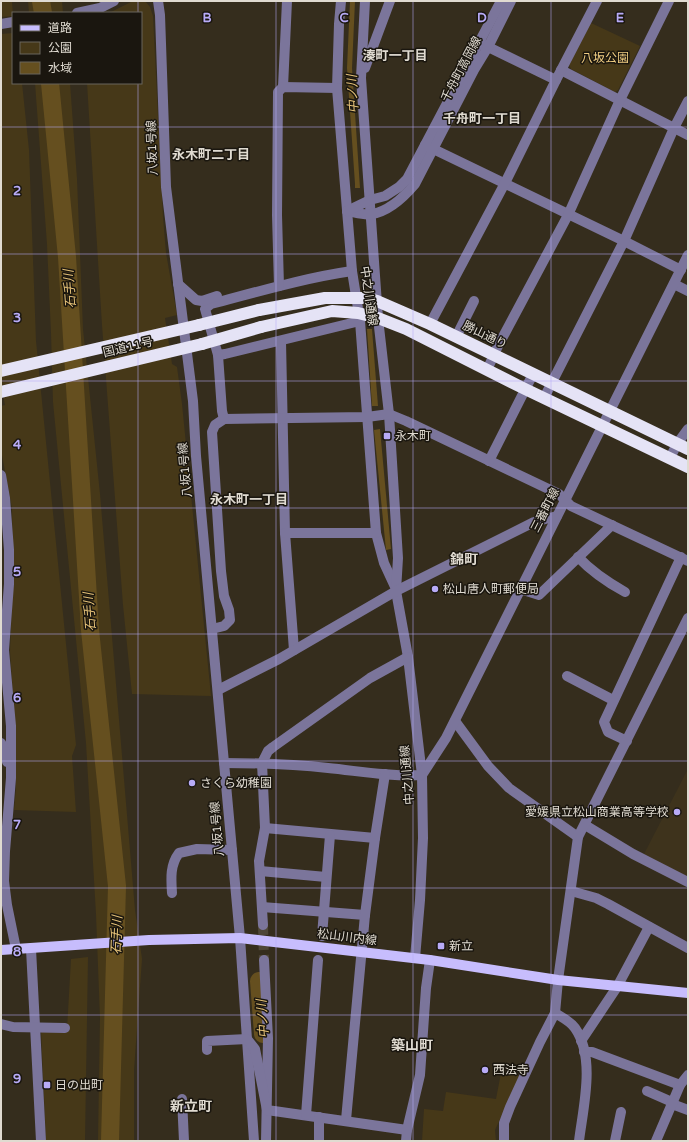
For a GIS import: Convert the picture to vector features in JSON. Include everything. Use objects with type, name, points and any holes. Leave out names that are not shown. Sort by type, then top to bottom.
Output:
[{"type":"highway","name":"勝山通り","points":[[259,310],[325,298],[367,298],[378,301],[430,324],[683,447]]},
{"type":"highway","name":"国道11号","points":[[1,371],[259,310]]},
{"type":"highway","name":"国道11号","points":[[1,392],[202,344],[261,327],[332,311],[359,317]]},
{"type":"highway","points":[[359,317],[378,318],[412,332],[525,389],[688,467]]},
{"type":"main road","name":"松山川内線","points":[[1,950],[149,940],[240,938],[363,951],[558,980],[688,993]]},
{"type":"street","points":[[88,12],[114,1]]},
{"type":"street","name":"八坂1号線","points":[[158,1],[160,15],[166,187],[178,284],[180,329],[193,401],[196,456],[240,938],[254,1141]]},
{"type":"street","points":[[279,286],[277,215],[278,92],[283,87],[287,1]]},
{"type":"street","name":"中之川通線","points":[[341,1],[337,88],[352,271],[359,317],[376,533],[384,563],[396,591],[408,657],[422,775],[424,838],[415,958]]},
{"type":"street","name":"中之川通線","points":[[365,1],[361,78],[378,301],[378,318],[389,414],[398,558],[396,591]]},
{"type":"street","points":[[361,78],[390,1]]},
{"type":"street","name":"千舟町高岡線","points":[[347,211],[370,200],[385,196],[399,188],[407,179],[429,147],[474,70],[501,1]]},
{"type":"street","name":"千舟町高岡線","points":[[484,45],[511,1]]},
{"type":"street","points":[[430,324],[505,183],[597,1]]},
{"type":"street","points":[[487,370],[493,355],[568,215],[620,100],[669,1]]},
{"type":"street","points":[[484,45],[556,80]]},
{"type":"street","points":[[561,70],[688,135]]},
{"type":"street","points":[[283,87],[337,88]]},
{"type":"street","points":[[544,398],[624,241],[674,128],[688,101]]},
{"type":"street","points":[[429,147],[681,270]]},
{"type":"street","name":"千舟町高岡線","points":[[371,215],[392,207],[416,184],[429,147]]},
{"type":"street","points":[[347,211],[371,215]]},
{"type":"street","name":"三番町線","points":[[422,775],[455,721],[688,255]]},
{"type":"street","points":[[224,419],[222,411],[218,355],[205,309],[211,304],[279,286],[335,273],[352,271]]},
{"type":"street","points":[[178,284],[196,300],[202,301],[221,295],[230,299]]},
{"type":"street","points":[[674,284],[688,291]]},
{"type":"street","points":[[456,337],[474,301]]},
{"type":"street","points":[[218,355],[280,341],[359,317]]},
{"type":"street","points":[[280,341],[286,533],[294,650]]},
{"type":"street","points":[[489,461],[533,374]]},
{"type":"street","points":[[212,628],[224,626],[230,620],[229,610],[224,596],[221,572],[212,432],[215,425],[224,419],[367,417],[389,414],[406,420],[559,494],[571,506],[685,559],[613,700],[604,722],[608,732],[627,741]]},
{"type":"street","points":[[670,458],[683,447],[688,429]]},
{"type":"street","points":[[1,475],[9,550],[9,584],[3,655],[11,726],[11,778],[4,881],[7,905],[16,949]]},
{"type":"street","points":[[218,690],[279,659],[396,591],[534,522],[557,516]]},
{"type":"street","points":[[520,590],[539,595],[612,525]]},
{"type":"street","points":[[286,533],[376,533]]},
{"type":"street","points":[[578,558],[604,581],[625,592]]},
{"type":"street","points":[[504,1141],[504,1123],[510,1107],[555,1013],[558,980],[578,837],[688,618]]},
{"type":"street","points":[[263,925],[259,861],[265,828],[262,763],[268,751],[370,678],[408,657]]},
{"type":"street","points":[[567,676],[613,700]]},
{"type":"street","points":[[455,721],[488,766],[509,788],[578,837]]},
{"type":"street","points":[[1,743],[4,749],[11,778]]},
{"type":"street","points":[[224,763],[262,763],[407,776],[422,775]]},
{"type":"street","points":[[346,1120],[363,951],[365,915],[385,774]]},
{"type":"street","points":[[1,814],[9,800]]},
{"type":"street","points":[[585,825],[633,854],[688,882]]},
{"type":"street","points":[[265,828],[375,838]]},
{"type":"street","points":[[322,936],[330,835]]},
{"type":"street","points":[[172,893],[171,875],[174,862],[179,853],[197,849],[232,850]]},
{"type":"street","points":[[260,871],[326,877]]},
{"type":"street","points":[[571,891],[596,898],[688,948]]},
{"type":"street","points":[[262,907],[365,915]]},
{"type":"street","points":[[581,1041],[617,987],[649,927]]},
{"type":"street","points":[[31,948],[41,1141]]},
{"type":"street","points":[[264,960],[268,1038],[266,1141]]},
{"type":"street","points":[[306,1115],[318,960]]},
{"type":"street","points":[[406,1141],[407,1130],[420,1075],[426,988],[430,960]]},
{"type":"street","points":[[555,1013],[575,1028],[581,1041],[588,1073],[579,1141]]},
{"type":"street","points":[[1,1024],[13,1027],[65,1028]]},
{"type":"street","points":[[207,1050],[207,1041],[247,1040],[255,1049],[267,1110]]},
{"type":"street","points":[[584,1052],[592,1052],[680,1085]]},
{"type":"street","points":[[656,1141],[680,1085],[688,1074]]},
{"type":"street","points":[[647,1091],[688,1110]]},
{"type":"street","points":[[182,1099],[184,1141]]},
{"type":"street","points":[[267,1110],[346,1120],[407,1130]]},
{"type":"street","points":[[615,1141],[621,1112]]},
{"type":"street","points":[[319,1117],[319,1141]]},
{"type":"shaded area","name":"愛媛県立松山商業高等学校","points":[[688,769],[688,877],[644,854]]},
{"type":"green space","points":[[1,1],[12,1],[12,16],[1,17]]},
{"type":"green space","points":[[28,1],[62,1],[63,12],[29,12]]},
{"type":"green space","points":[[133,1],[145,1],[150,7],[153,16],[163,217],[166,253],[177,315],[165,318],[172,364],[177,367],[182,404],[211,696],[132,694],[123,605],[102,325],[87,84],[142,84],[142,12],[111,12]]},
{"type":"green space","name":"八坂公園","points":[[591,23],[640,46],[618,90],[615,92],[571,69],[569,65]]},
{"type":"green space","points":[[12,33],[12,84],[22,84],[29,150],[36,341],[76,745],[72,756],[76,812],[14,810],[16,788],[15,725],[10,651],[13,578],[12,508],[1,450],[1,406],[5,405],[1,385],[1,34]]},
{"type":"green space","points":[[35,84],[70,84],[77,179],[83,329],[100,494],[135,910],[142,959],[134,1070],[134,1141],[98,1141],[100,1018],[96,914],[86,743],[53,402],[47,244]]},
{"type":"green space","points":[[88,957],[85,1141],[46,1141],[41,1029],[67,1030],[71,959]]},
{"type":"green space","points":[[501,1073],[520,1076],[495,1130],[496,1141],[422,1141],[424,1109],[443,1111],[446,1092],[496,1099]]},
{"type":"water","points":[[350,1],[355,1],[352,68],[360,188],[355,188],[347,68]]},
{"type":"water","points":[[367,329],[372,329],[378,406],[372,406]]},
{"type":"water","points":[[380,429],[391,549],[386,550],[374,430]]},
{"type":"waterway","name":"石手川","points":[[41,1],[43,12]]},
{"type":"waterway","name":"石手川","points":[[50,84],[67,257],[90,630],[117,886],[110,1141]]},
{"type":"waterway","name":"中ノ川","points":[[259,981],[263,1034]]},
{"type":"tunnel","points":[[263,925],[264,960]]},
{"type":"place","name":"永木町","points":[[387,436]]},
{"type":"place","name":"松山唐人町郵便局","points":[[435,589]]},
{"type":"place","name":"さくら幼稚園","points":[[192,783]]},
{"type":"place","name":"愛媛県立松山商業高等学校","points":[[677,812]]},
{"type":"place","name":"新立","points":[[441,946]]},
{"type":"place","name":"西法寺","points":[[485,1070]]},
{"type":"place","name":"日の出町","points":[[47,1085]]},
{"type":"district","name":"湊町一丁目","points":[[395,55]]},
{"type":"district","name":"千舟町一丁目","points":[[482,118]]},
{"type":"district","name":"永木町二丁目","points":[[211,154]]},
{"type":"district","name":"永木町一丁目","points":[[249,499]]},
{"type":"district","name":"錦町","points":[[464,559]]},
{"type":"district","name":"築山町","points":[[412,1045]]},
{"type":"district","name":"新立町","points":[[191,1106]]}]
